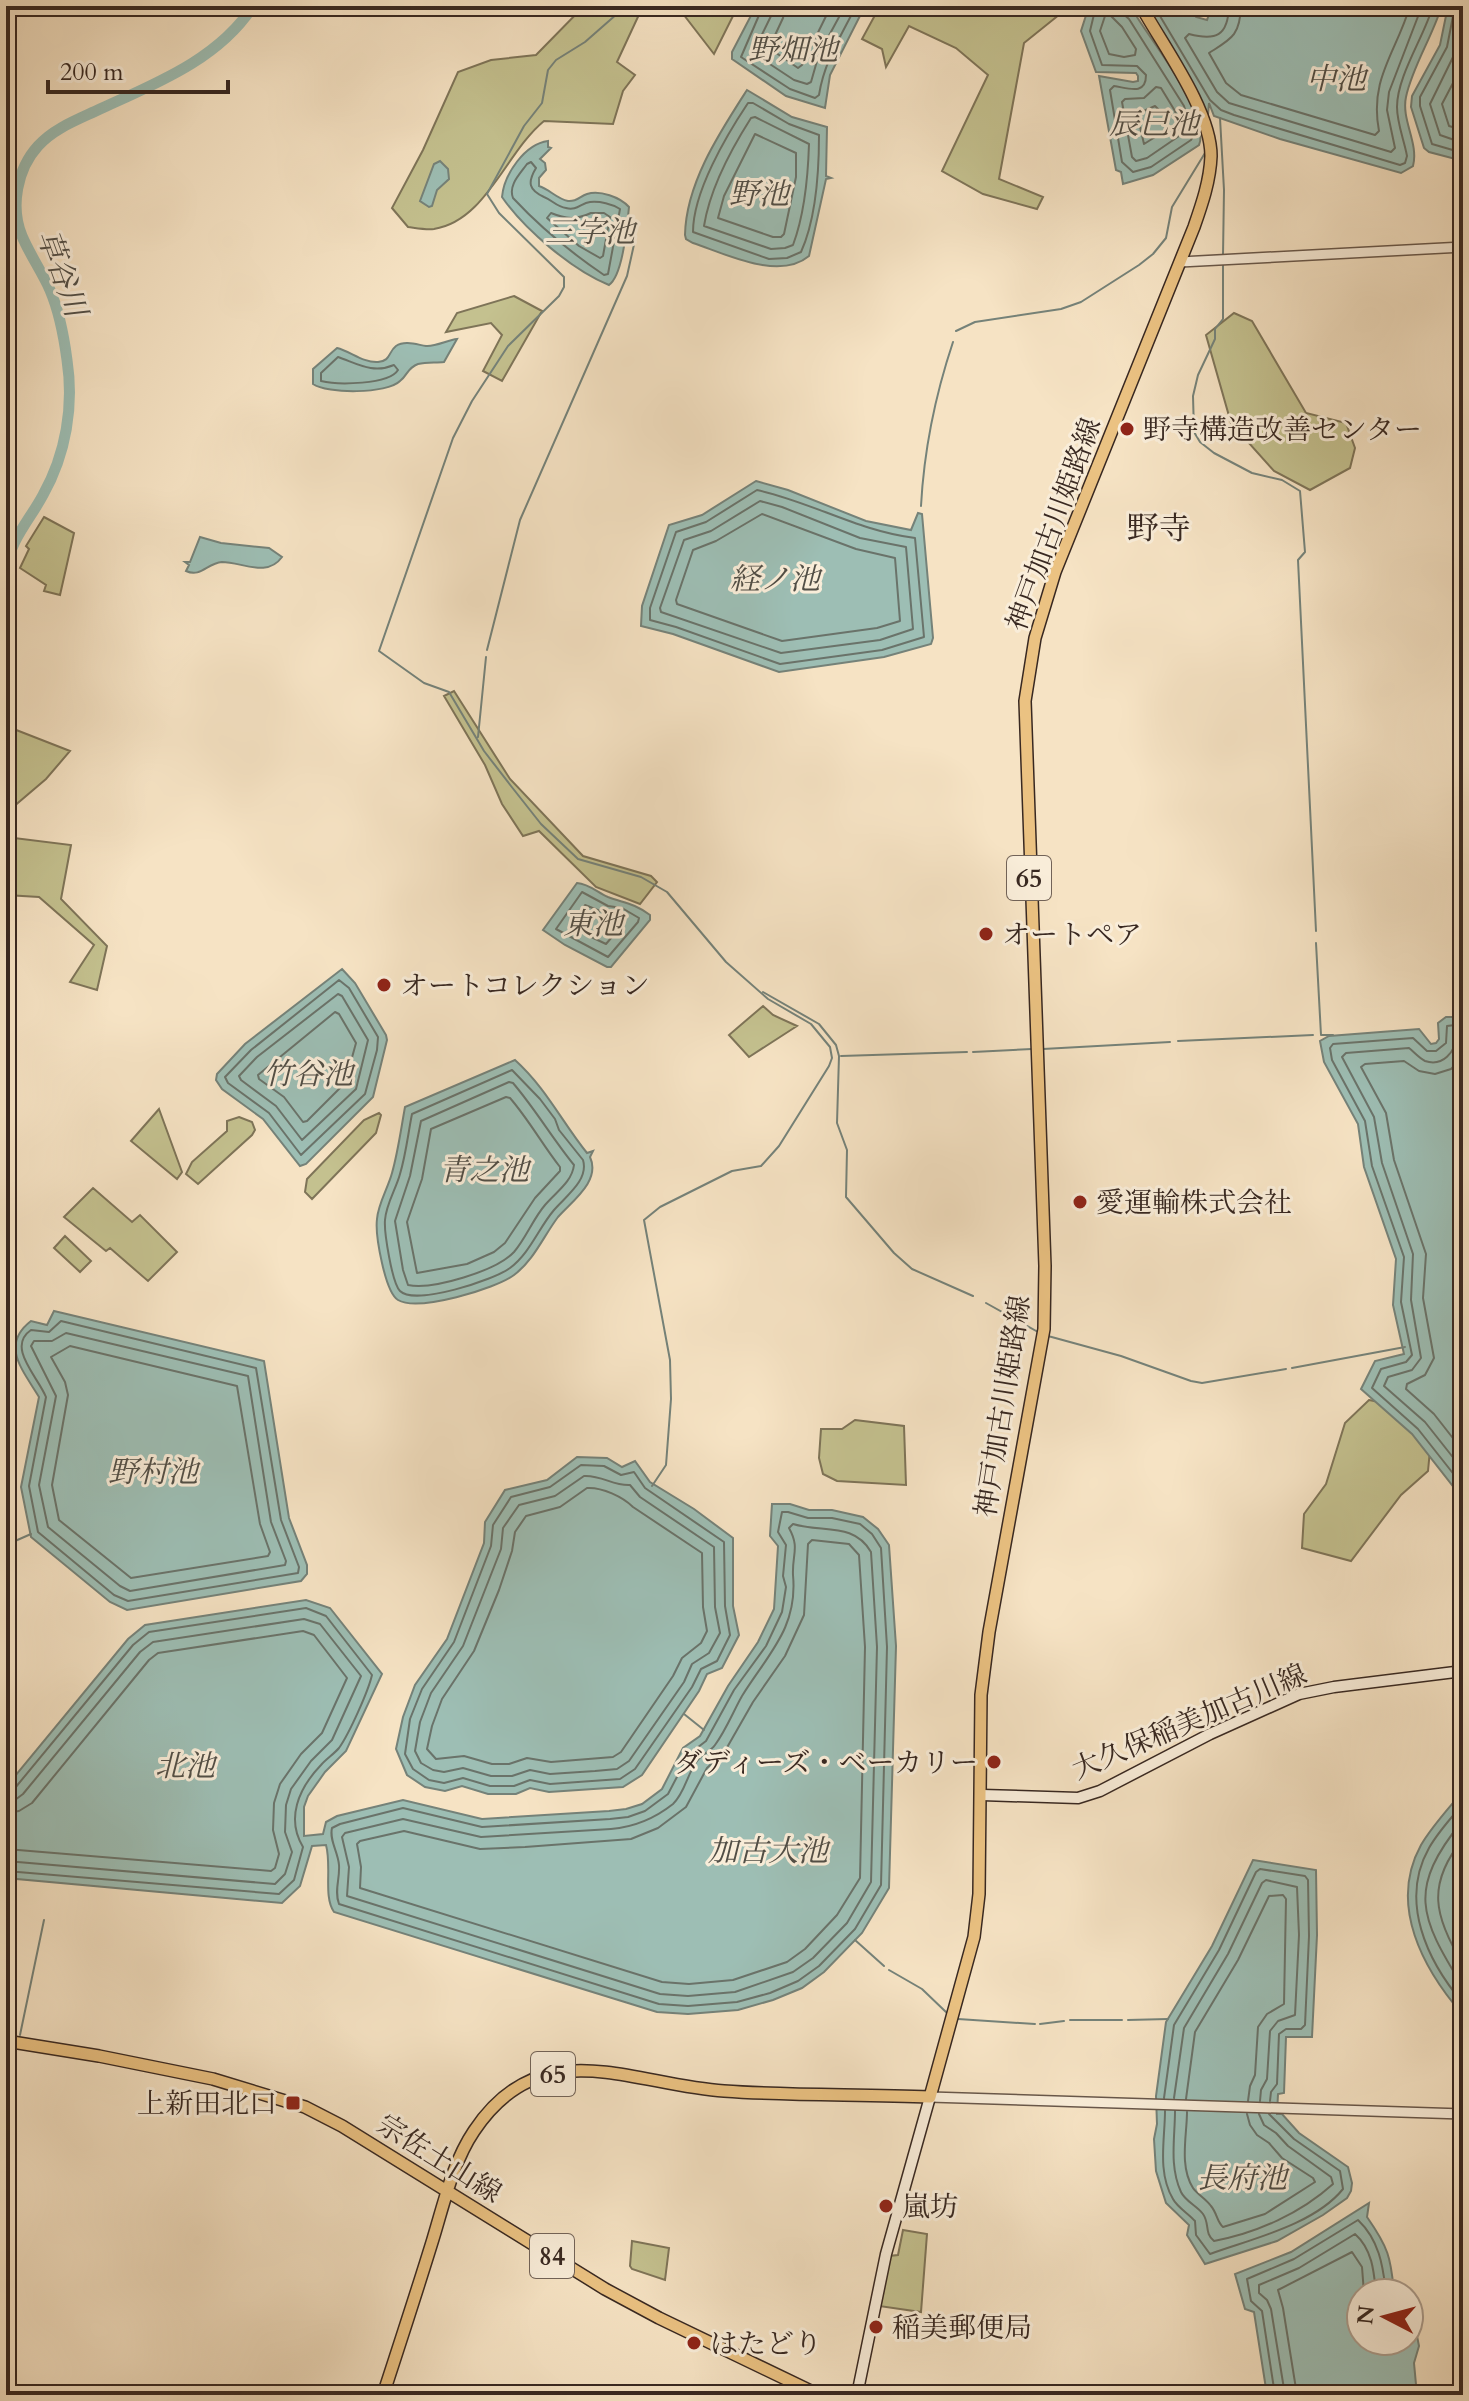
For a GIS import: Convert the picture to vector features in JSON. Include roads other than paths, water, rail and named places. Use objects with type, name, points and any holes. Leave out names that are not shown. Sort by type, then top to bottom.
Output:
[{"type":"main road","name":"神戸加古川姫路線","points":[[930,2097],[974,1937],[979,1894],[982,1795],[981,1695],[989,1632],[1044,1329],[1045,1266],[1025,701],[1035,638],[1055,572],[1180,262],[1206,192],[1211,155],[1194,98],[1141,6]]},
{"type":"main road","name":"大久保稲美加古川線","points":[[982,1795],[1078,1798],[1100,1791],[1210,1734],[1299,1694],[1463,1671]]},
{"type":"main road","name":"宗佐土山線","points":[[6,2041],[213,2079],[305,2107],[337,2123],[637,2307],[819,2395]]},
{"type":"main road","name":"65","points":[[383,2395],[460,2156],[472,2133],[494,2105],[511,2092],[530,2082],[567,2071],[608,2070],[720,2091],[930,2097]]},
{"type":"main road","points":[[857,2395],[886,2254],[930,2097]]},
{"type":"street","points":[[1180,262],[1463,247]]},
{"type":"street","points":[[930,2097],[1463,2114]]},
{"type":"water","name":"野畑池","points":[[756,6],[865,6],[830,75],[825,108],[786,96],[732,59],[732,52]]},
{"type":"water","name":"辰巳池","points":[[1089,6],[1116,6],[1137,12],[1137,17],[1167,61],[1197,116],[1199,145],[1153,175],[1123,184],[1121,172],[1116,170],[1099,76],[1133,82],[1138,81],[1138,76],[1136,73],[1096,72],[1081,31]]},
{"type":"water","name":"中池","points":[[1145,6],[1189,6],[1196,17],[1207,20],[1212,6],[1441,8],[1406,97],[1406,114],[1414,149],[1413,166],[1401,173],[1280,139],[1214,116],[1209,103],[1208,115]]},
{"type":"water","points":[[1448,6],[1463,6],[1463,161],[1424,148],[1411,107],[1412,96],[1440,45]]},
{"type":"water","name":"野池","points":[[747,90],[792,117],[827,127],[826,176],[831,178],[826,179],[809,256],[797,263],[768,266],[752,263],[686,239],[687,216],[698,177]]},
{"type":"water","name":"三字池","points":[[548,141],[551,148],[540,159],[545,163],[546,170],[539,178],[539,186],[568,201],[598,193],[615,197],[629,207],[621,261],[609,285],[550,247],[502,197],[507,179],[517,162],[531,148]]},
{"type":"water","points":[[440,161],[448,169],[449,179],[437,190],[429,207],[420,201],[434,164]]},
{"type":"water","points":[[457,339],[444,362],[414,366],[393,385],[357,391],[331,390],[313,384],[313,369],[337,348],[367,361],[378,362],[385,360],[400,344],[430,346]]},
{"type":"water","name":"経ノ池","points":[[756,481],[788,490],[866,521],[911,530],[918,513],[922,514],[933,638],[931,644],[884,657],[779,672],[673,634],[641,626],[642,606],[669,525],[702,515]]},
{"type":"water","points":[[200,537],[221,543],[269,548],[282,557],[269,567],[222,562],[191,573],[186,571],[189,565],[185,562],[190,562]]},
{"type":"water","name":"東池","points":[[577,883],[650,915],[650,920],[611,967],[565,945],[543,930]]},
{"type":"water","name":"竹谷池","points":[[342,969],[355,983],[387,1040],[373,1097],[306,1164],[300,1166],[263,1119],[222,1089],[216,1080],[217,1074],[245,1044]]},
{"type":"water","points":[[1446,1017],[1463,1017],[1463,1499],[1412,1434],[1361,1389],[1375,1361],[1404,1354],[1393,1305],[1396,1259],[1364,1167],[1358,1124],[1324,1062],[1320,1041],[1329,1036],[1419,1029],[1431,1044],[1439,1039],[1438,1023]]},
{"type":"water","name":"青之池","points":[[515,1060],[545,1094],[587,1153],[593,1151],[590,1157],[592,1174],[538,1248],[514,1275],[491,1286],[438,1301],[408,1303],[398,1300],[385,1275],[379,1250],[377,1219],[394,1165],[405,1107]]},
{"type":"water","name":"野村池","points":[[54,1311],[264,1361],[289,1518],[307,1565],[307,1574],[301,1581],[127,1610],[110,1602],[31,1537],[21,1487],[39,1397],[21,1367],[15,1348],[22,1330],[31,1321],[47,1325]]},
{"type":"water","points":[[577,1457],[607,1458],[622,1467],[635,1461],[650,1482],[733,1538],[733,1606],[739,1635],[722,1668],[707,1674],[699,1691],[642,1775],[623,1787],[549,1792],[530,1788],[516,1794],[488,1794],[462,1786],[445,1791],[425,1787],[407,1775],[396,1749],[403,1717],[415,1685],[447,1639],[484,1543],[485,1522],[505,1490],[547,1480]]},
{"type":"water","name":"加古大池","points":[[772,1504],[832,1510],[863,1517],[878,1529],[889,1545],[896,1646],[889,1888],[862,1933],[824,1972],[802,1988],[738,2010],[688,2014],[657,2012],[334,1912],[329,1898],[326,1845],[312,1846],[300,1886],[282,1903],[6,1878],[6,1787],[128,1639],[145,1625],[306,1600],[330,1608],[382,1674],[346,1751],[325,1772],[308,1796],[304,1807],[304,1836],[323,1834],[326,1822],[337,1816],[403,1800],[482,1819],[609,1811],[642,1804],[662,1789],[683,1748],[700,1736],[728,1686],[758,1642],[774,1609],[778,1546],[770,1536]]},
{"type":"water","points":[[1463,1791],[1463,2015],[1423,1957],[1409,1913],[1408,1890],[1421,1845]]},
{"type":"water","name":"長府池","points":[[1253,1860],[1316,1870],[1317,1935],[1312,2037],[1286,2037],[1284,2093],[1278,2094],[1277,2114],[1282,2114],[1299,2133],[1348,2167],[1352,2183],[1347,2198],[1277,2241],[1205,2264],[1187,2235],[1189,2225],[1166,2203],[1156,2171],[1156,2096],[1166,2022],[1212,1946]]},
{"type":"water","points":[[1369,2203],[1367,2217],[1380,2236],[1392,2277],[1345,2277],[1345,2357],[1416,2357],[1417,2395],[1267,2395],[1254,2312],[1245,2309],[1235,2274],[1291,2252]]},
{"type":"waterway","name":"草谷川","points":[[6,570],[16,540],[51,479],[63,446],[69,412],[69,377],[61,324],[47,283],[18,225],[16,201],[25,166],[38,146],[59,129],[164,79],[204,55],[239,25],[253,6]]},
{"type":"waterway","points":[[626,6],[585,42],[556,60],[548,70],[542,103],[524,126],[487,194],[499,213],[564,277],[564,287],[559,296],[508,346],[472,401],[453,438],[379,651],[424,683],[449,692],[484,751],[511,786],[541,824],[578,859],[641,877],[667,892],[726,962],[768,999],[811,1024],[830,1047],[832,1058],[829,1066],[779,1146],[761,1166],[732,1171],[660,1207],[644,1220],[670,1360],[671,1399],[666,1465],[652,1486]]},
{"type":"waterway","points":[[1220,118],[1224,190],[1223,255]]},
{"type":"waterway","points":[[956,331],[975,322],[1061,309],[1081,302],[1139,265],[1166,238],[1172,207],[1205,153]]},
{"type":"waterway","points":[[487,650],[520,520],[627,276],[635,240],[623,235]]},
{"type":"waterway","points":[[1223,265],[1223,319],[1215,329],[1215,339],[1198,375],[1193,396],[1194,432],[1200,442],[1214,453],[1252,473],[1282,480],[1300,491],[1305,552],[1298,560],[1316,931]]},
{"type":"waterway","points":[[921,506],[931,423],[953,342]]},
{"type":"waterway","points":[[478,737],[486,657]]},
{"type":"waterway","points":[[1316,943],[1321,1035],[1333,1035]]},
{"type":"waterway","points":[[763,992],[819,1024],[836,1045],[839,1056],[837,1123],[847,1150],[846,1197],[894,1253],[912,1269],[973,1296]]},
{"type":"waterway","points":[[1178,1041],[1313,1035]]},
{"type":"waterway","points":[[1043,1049],[1170,1042]]},
{"type":"waterway","points":[[973,1052],[1032,1049]]},
{"type":"waterway","points":[[841,1056],[967,1052]]},
{"type":"waterway","points":[[986,1303],[1038,1332]]},
{"type":"waterway","points":[[1048,1336],[1202,1383],[1286,1369]]},
{"type":"waterway","points":[[1292,1368],[1405,1347]]},
{"type":"waterway","points":[[6,1545],[31,1534]]},
{"type":"waterway","points":[[684,1714],[704,1730]]},
{"type":"waterway","points":[[20,2035],[44,1920]]},
{"type":"waterway","points":[[855,1940],[884,1966]]},
{"type":"waterway","points":[[889,1970],[922,1989],[947,2013]]},
{"type":"waterway","points":[[958,2019],[1035,2024]]},
{"type":"waterway","points":[[1128,2020],[1168,2019]]},
{"type":"waterway","points":[[1070,2020],[1122,2020]]},
{"type":"waterway","points":[[1040,2024],[1064,2021]]},
{"type":"waterway","points":[[6,2125],[16,2079]]},
{"type":"place","name":"野寺構造改善センター","points":[[1127,429]]},
{"type":"place","name":"オートペア","points":[[986,934]]},
{"type":"place","name":"オートコレクション","points":[[384,985]]},
{"type":"place","name":"愛運輸株式会社","points":[[1080,1202]]},
{"type":"place","name":"ダディーズ・ベーカリー","points":[[994,1762]]},
{"type":"place","name":"上新田北口","points":[[293,2103]]},
{"type":"place","name":"嵐坊","points":[[886,2206]]},
{"type":"place","name":"稲美郵便局","points":[[876,2327]]},
{"type":"place","name":"はたどり","points":[[694,2343]]},
{"type":"district","name":"野寺","points":[[1159,528]]},
{"type":"water label","name":"北池","points":[[185,1766]]}]
